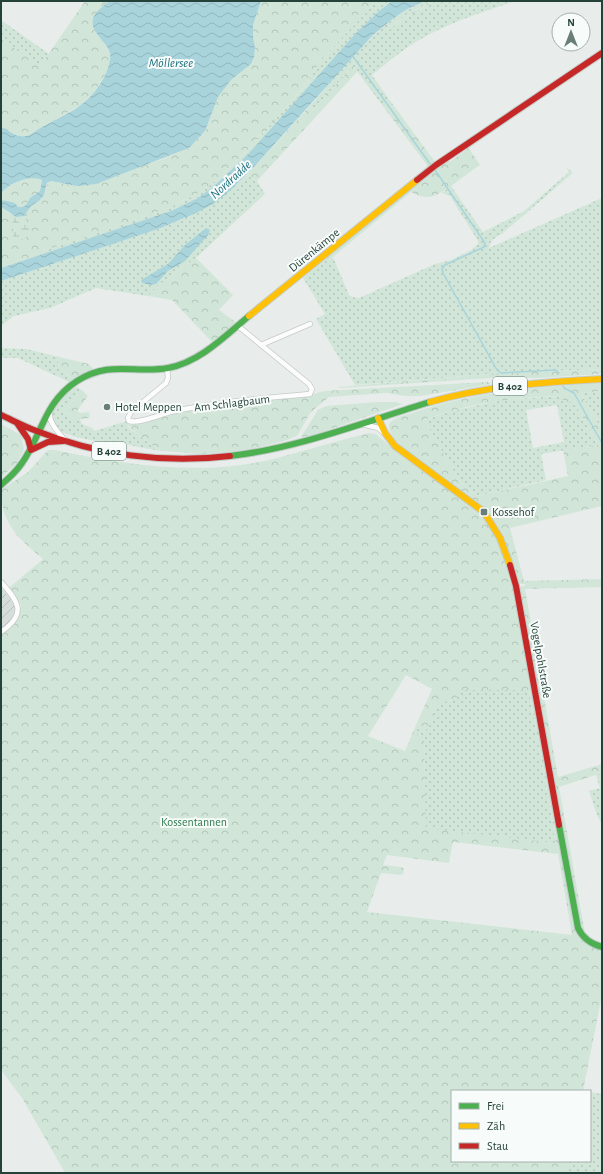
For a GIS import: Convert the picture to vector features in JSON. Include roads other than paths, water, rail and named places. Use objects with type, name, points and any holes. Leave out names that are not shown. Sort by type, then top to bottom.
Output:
[{"type":"street","name":"Dürenkämpe","points":[[1,485],[17,471],[26,460],[38,432],[54,403],[70,386],[90,375],[119,368],[167,368],[193,359],[209,349],[436,165],[602,52]]},
{"type":"street","points":[[261,345],[310,324]]},
{"type":"street","name":"Am Schlagbaum","points":[[167,368],[168,378],[166,383],[131,412],[128,418],[129,421],[138,421],[161,414],[216,403],[310,394],[312,389],[309,384],[238,326]]},
{"type":"street","name":"B 402","points":[[1,415],[38,432],[66,441],[125,454],[177,459],[206,459],[235,457],[287,446],[420,404],[484,389],[524,384],[602,378]]},
{"type":"street","points":[[49,412],[54,428],[66,441]]},
{"type":"street","name":"Vogelpohlstraße","points":[[378,418],[385,433],[395,446],[484,512],[493,523],[501,538],[516,586],[578,928],[581,936],[586,941],[602,947]]},
{"type":"street","points":[[17,423],[25,434],[31,450],[48,442],[66,441]]},
{"type":"street","points":[[360,424],[373,427],[385,433]]},
{"type":"street","points":[[1,582],[17,603],[18,610],[11,625],[1,632]]},
{"type":"water","name":"Möllersee","points":[[109,1],[261,1],[253,25],[255,48],[254,57],[251,64],[231,80],[218,97],[205,131],[189,148],[96,184],[77,186],[51,181],[47,183],[44,195],[39,201],[31,206],[24,216],[16,217],[1,207],[1,200],[13,202],[18,207],[22,207],[26,205],[30,198],[40,191],[42,180],[32,178],[19,181],[8,187],[1,194],[1,127],[17,135],[27,136],[77,108],[91,96],[100,85],[110,60],[108,48],[94,28],[93,22],[95,14]]},
{"type":"water","name":"Nordradde","points":[[392,1],[425,1],[403,12],[371,37],[254,167],[232,189],[213,204],[161,228],[1,281],[1,268],[171,211],[198,198],[215,185],[249,153],[356,33]]},
{"type":"water","points":[[206,228],[210,230],[208,235],[185,261],[168,271],[156,284],[151,285],[142,283],[141,280],[168,264],[185,245]]},
{"type":"waterway","points":[[352,55],[430,164]]},
{"type":"waterway","points":[[435,170],[485,243],[484,247],[445,265],[442,269],[497,370],[501,373],[556,370],[559,373]]},
{"type":"waterway","points":[[563,386],[574,393],[602,443]]},
{"type":"place","name":"Hotel Meppen","points":[[107,407]]},
{"type":"place","name":"Kossehof","points":[[484,512]]},
{"type":"park label","name":"Kossentannen","points":[[194,822]]}]
